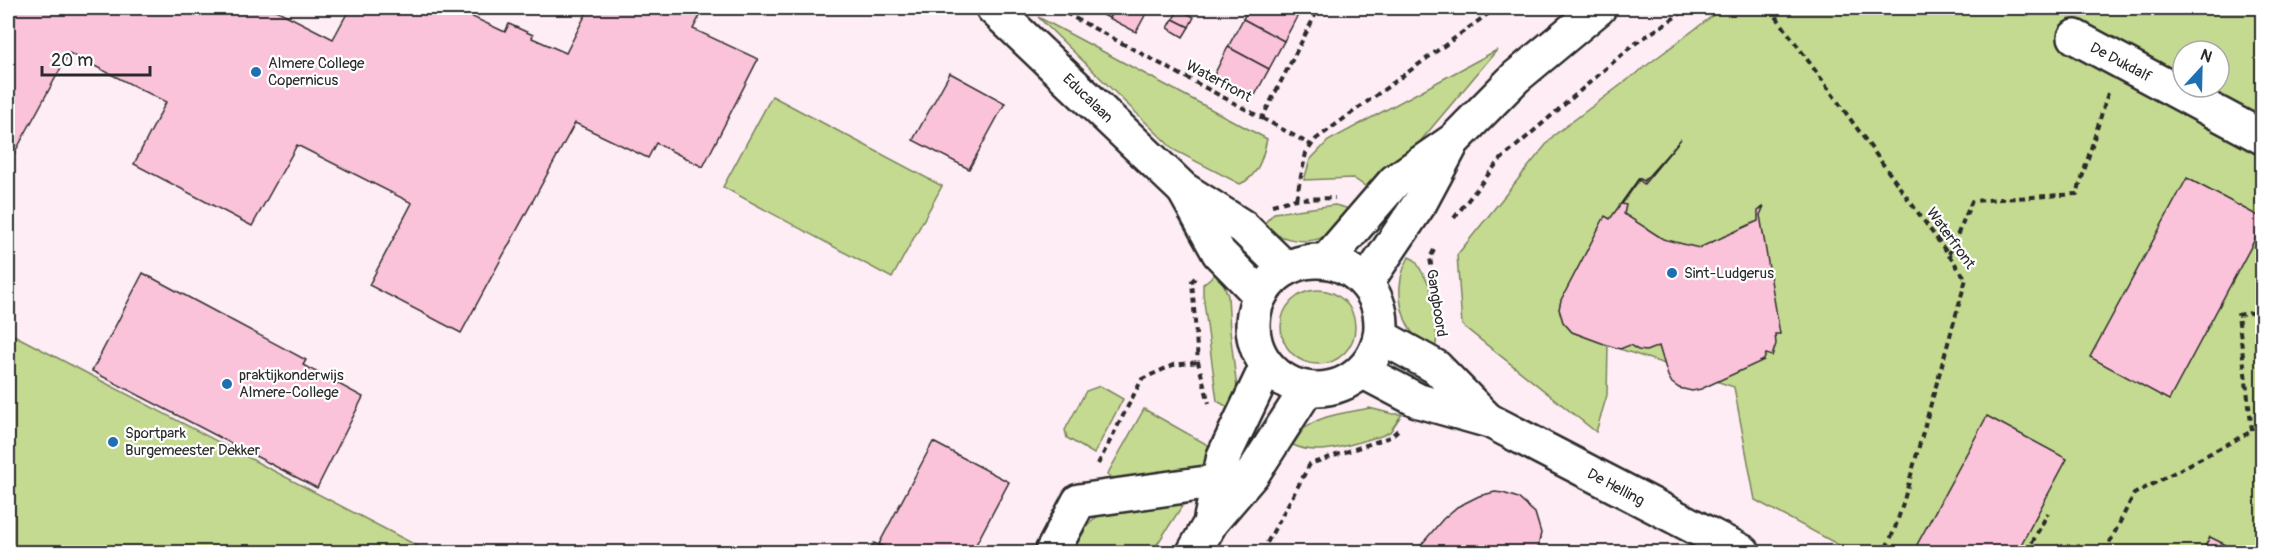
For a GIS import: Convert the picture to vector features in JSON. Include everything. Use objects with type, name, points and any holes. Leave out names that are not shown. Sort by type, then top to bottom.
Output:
[{"type":"street","name":"Educalaan","points":[[993,8],[1183,189],[1243,226],[1286,268]]},
{"type":"street","points":[[1326,261],[1395,182],[1454,140],[1516,77],[1599,8]]},
{"type":"street","name":"De Dukdalf","points":[[2075,37],[2262,138]]},
{"type":"street","points":[[1365,283],[1419,203],[1454,140]]},
{"type":"street","name":"Educalaan","points":[[1183,189],[1219,253],[1260,295]]},
{"type":"street","points":[[1326,261],[1348,269],[1365,283],[1374,295],[1382,322],[1380,336],[1374,355],[1362,371],[1350,380],[1337,387],[1307,389],[1285,381],[1268,366],[1257,350],[1253,331],[1254,312],[1260,295],[1271,279],[1286,268],[1299,263],[1326,261]]},
{"type":"street","name":"De Helling","points":[[1380,336],[1436,367],[1490,421]]},
{"type":"street","points":[[1211,522],[1224,456],[1268,366]]},
{"type":"street","name":"De Helling","points":[[1362,371],[1419,401],[1490,421],[1743,552]]},
{"type":"street","points":[[1194,552],[1211,522],[1253,473],[1307,389]]},
{"type":"street","points":[[1052,552],[1079,501],[1220,481]]},
{"type":"path","name":"Waterfront","points":[[1056,8],[1262,117],[1319,8]]},
{"type":"path","points":[[1243,226],[1274,203],[1296,199],[1306,153],[1316,139],[1496,8]]},
{"type":"path","points":[[1452,221],[1498,162],[1633,45],[1689,8]]},
{"type":"path","name":"Waterfront","points":[[1770,8],[1966,279],[1902,507],[1884,552]]},
{"type":"path","points":[[1948,254],[1972,201],[2077,194],[2117,60]]},
{"type":"path","points":[[1262,117],[1311,145]]},
{"type":"path","name":"Gangboord","points":[[1435,248],[1430,258],[1445,347],[1436,367]]},
{"type":"path","points":[[1219,253],[1192,281],[1198,362],[1210,405],[1240,423]]},
{"type":"path","points":[[2105,552],[2134,494],[2252,431],[2238,315],[2262,311]]},
{"type":"path","points":[[1079,501],[1142,379],[1173,365],[1198,362]]},
{"type":"path","points":[[1262,552],[1310,464],[1390,437],[1403,424],[1419,401]]},
{"type":"path","points":[[1272,442],[1310,464]]},
{"type":"path","points":[[2027,552],[2048,513]]},
{"type":"green space","points":[[1723,8],[2262,8],[2262,552],[1852,552],[1755,500],[1734,387],[1608,345],[1607,395],[1596,432],[1462,325],[1457,255],[1553,136]]},
{"type":"green space","points":[[1038,17],[1267,139],[1261,159],[1251,177],[1240,184],[1174,150]]},
{"type":"green space","points":[[1497,50],[1418,144],[1371,190],[1353,178],[1304,180],[1310,160],[1328,141]]},
{"type":"green space","points":[[772,96],[942,186],[892,278],[723,187]]},
{"type":"green space","points":[[1335,205],[1346,208],[1352,213],[1337,229],[1322,238],[1295,240],[1261,227],[1274,213]]},
{"type":"green space","points":[[1409,257],[1415,260],[1430,286],[1437,338],[1434,354],[1416,338],[1402,309],[1401,277]]},
{"type":"green space","points":[[1219,271],[1228,296],[1237,389],[1231,409],[1217,401],[1203,294],[1203,284]]},
{"type":"green space","points":[[1318,290],[1339,296],[1349,306],[1355,327],[1349,348],[1339,358],[1318,364],[1297,358],[1287,348],[1281,327],[1287,306],[1297,296]]},
{"type":"green space","name":"Sportpark Burgemeester Dekker","points":[[8,332],[429,552],[8,552]]},
{"type":"green space","points":[[1100,386],[1123,399],[1094,454],[1067,438],[1065,430],[1086,391]]},
{"type":"green space","points":[[1369,408],[1402,414],[1390,432],[1381,436],[1326,450],[1304,449],[1293,445],[1304,429],[1318,420]]},
{"type":"green space","points":[[1144,409],[1215,449],[1205,469],[1126,484],[1107,475]]},
{"type":"green space","points":[[1190,494],[1152,552],[1140,548],[1137,552],[1072,552],[1088,525],[1100,514]]},
{"type":"building","points":[[8,8],[272,8],[333,39],[350,8],[472,8],[468,15],[505,32],[509,24],[533,35],[532,38],[566,53],[589,8],[704,8],[693,29],[758,59],[703,167],[656,143],[648,158],[575,123],[461,333],[369,285],[412,203],[297,145],[252,226],[134,164],[166,102],[69,53],[8,165]]},
{"type":"building","points":[[1089,8],[1115,8],[1109,18]]},
{"type":"building","points":[[1115,8],[1149,8],[1136,32],[1109,18]]},
{"type":"building","points":[[1249,8],[1288,8],[1299,13],[1284,41],[1243,19]]},
{"type":"building","points":[[1179,9],[1194,17],[1189,27],[1173,19]]},
{"type":"building","points":[[1173,19],[1189,27],[1183,37],[1168,28]]},
{"type":"building","points":[[1243,19],[1284,41],[1269,69],[1228,47]]},
{"type":"building","points":[[1228,47],[1269,69],[1254,97],[1214,75]]},
{"type":"building","points":[[950,73],[1005,103],[969,169],[913,140]]},
{"type":"building","name":"Sint-Ludgerus","points":[[1681,139],[1644,184],[1639,180],[1622,204],[1626,205],[1624,214],[1663,239],[1699,248],[1758,221],[1758,211],[1764,206],[1760,215],[1780,334],[1775,334],[1776,344],[1772,356],[1766,354],[1764,360],[1692,391],[1679,388],[1672,383],[1659,346],[1646,351],[1638,350],[1630,345],[1620,349],[1607,345],[1572,332],[1563,322],[1559,309],[1561,300],[1605,216],[1610,219],[1639,178],[1644,181]]},
{"type":"building","points":[[2187,178],[2262,218],[2262,226],[2169,400],[2090,357]]},
{"type":"building","name":"praktijkonderwijs Almere-College","points":[[143,273],[306,360],[303,365],[363,397],[317,488],[92,371]]},
{"type":"building","points":[[1987,416],[2067,459],[2017,552],[1913,552]]},
{"type":"building","points":[[933,442],[1009,482],[972,552],[894,552],[879,544]]},
{"type":"building","points":[[1495,492],[1518,498],[1535,513],[1541,533],[1537,552],[1415,552],[1443,519],[1457,507],[1479,496]]},
{"type":"building","points":[[2210,537],[2240,552],[2202,552]]},
{"type":"building","points":[[874,543],[892,552],[869,552]]},
{"type":"place","name":"Almere College Copernicus","points":[[256,72]]},
{"type":"place","name":"Sint-Ludgerus","points":[[1672,273]]},
{"type":"place","name":"praktijkonderwijs Almere-College","points":[[227,384]]},
{"type":"place","name":"Sportpark Burgemeester Dekker","points":[[113,442]]}]
